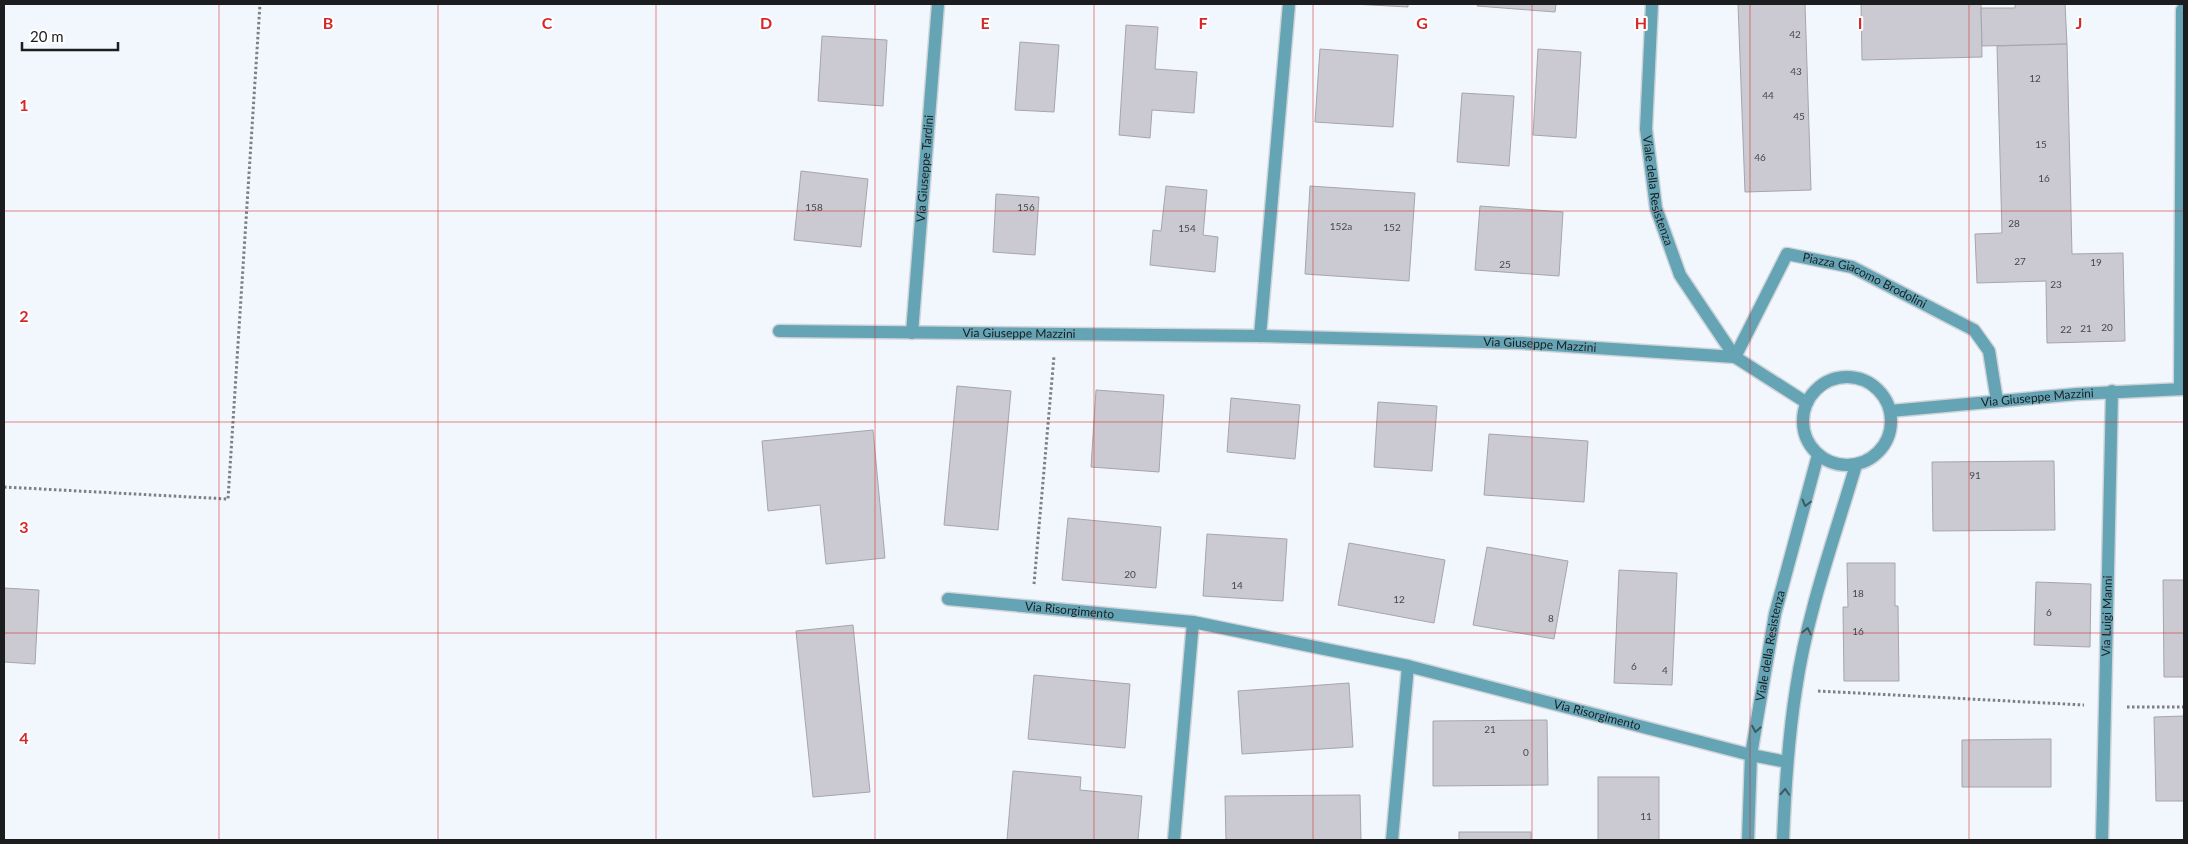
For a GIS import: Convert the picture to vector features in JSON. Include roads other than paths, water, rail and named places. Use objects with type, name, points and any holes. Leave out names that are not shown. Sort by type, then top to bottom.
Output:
[{"type":"street","name":"Via Giuseppe Tardini","points":[[912,333],[938,4]]},
{"type":"street","points":[[1260,336],[1289,4]]},
{"type":"street","name":"Viale della Resistenza","points":[[1652,4],[1646,129],[1656,208],[1680,275],[1735,358]]},
{"type":"street","points":[[2182,10],[2182,389]]},
{"type":"street","name":"Piazza Giacomo Brodolini","points":[[1735,358],[1787,254],[1852,267],[1974,330],[1989,351],[1997,400]]},
{"type":"street","name":"Via Giuseppe Mazzini","points":[[779,331],[1260,336],[1521,343],[1735,358],[1807,403]]},
{"type":"street","points":[[1852,377],[1865,381],[1877,388],[1885,398],[1890,411],[1892,423],[1890,435],[1885,446],[1867,462],[1856,465],[1842,466],[1829,463],[1818,456],[1809,444],[1804,431],[1803,417],[1807,403],[1814,391],[1825,382],[1838,378],[1852,377]]},
{"type":"street","name":"Via Giuseppe Mazzini","points":[[1890,411],[2112,391],[2182,389]]},
{"type":"street","name":"Via Luigi Manni","points":[[2102,840],[2112,391]]},
{"type":"street","name":"Viale della Resistenza","points":[[1748,840],[1751,755],[1775,614],[1818,456]]},
{"type":"street","points":[[1783,840],[1787,762],[1796,688],[1810,620],[1856,465]]},
{"type":"street","name":"Via Risorgimento","points":[[948,599],[1193,622],[1408,666],[1751,755],[1787,762]]},
{"type":"street","points":[[1174,840],[1193,622]]},
{"type":"street","points":[[1392,840],[1408,666]]}]
